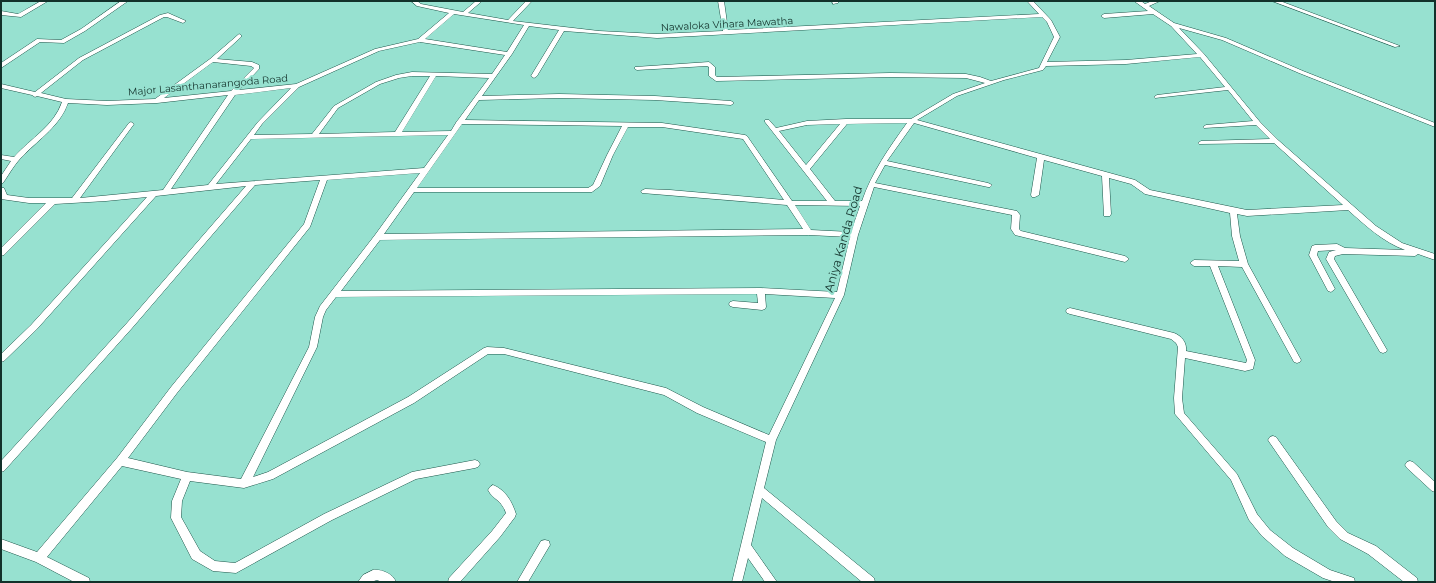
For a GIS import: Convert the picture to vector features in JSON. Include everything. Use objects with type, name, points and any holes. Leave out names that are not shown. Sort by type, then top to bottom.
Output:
[{"type":"street","points":[[1,13],[19,16],[45,1]]},
{"type":"street","points":[[1,66],[39,40],[62,42],[83,30],[124,1]]},
{"type":"street","name":"Nawaloka Vihara Mawatha","points":[[414,1],[419,5],[527,25],[601,34],[657,36],[1043,15]]},
{"type":"street","points":[[434,8],[442,1]]},
{"type":"street","points":[[464,14],[479,1]]},
{"type":"street","points":[[509,22],[529,1]]},
{"type":"street","points":[[721,1],[726,33]]},
{"type":"street","points":[[1030,1],[1051,25],[1057,37],[1043,64],[1126,62],[1202,55]]},
{"type":"street","points":[[1137,1],[1173,25],[1202,55],[1258,122],[1276,141],[1373,228],[1389,240],[1399,245],[1435,257]]},
{"type":"street","points":[[1145,6],[1157,1]]},
{"type":"street","points":[[1275,1],[1397,46]]},
{"type":"street","name":"Major Lasanthanarangoda Road","points":[[1,86],[66,101],[107,103],[157,101],[297,86],[377,50],[420,40],[453,12]]},
{"type":"street","points":[[1104,16],[1155,12]]},
{"type":"street","points":[[36,95],[82,59],[162,16],[168,15],[183,21]]},
{"type":"street","points":[[244,484],[313,347],[319,317],[324,308],[412,190],[451,133],[509,54],[527,25]]},
{"type":"street","points":[[1173,25],[1224,39],[1301,72],[1435,124]]},
{"type":"street","points":[[534,76],[562,30]]},
{"type":"street","points":[[157,101],[212,60],[239,36]]},
{"type":"street","points":[[420,40],[509,54]]},
{"type":"street","points":[[165,192],[234,93],[257,68],[257,66],[212,60]]},
{"type":"street","points":[[637,68],[709,64],[712,67],[712,76],[716,79],[890,75],[966,76],[978,78],[991,83]]},
{"type":"street","name":"Aniya Kanda Road","points":[[736,582],[771,440],[840,295],[854,235],[870,184],[883,162],[912,121],[955,95],[1041,69],[1043,64]]},
{"type":"street","points":[[314,136],[336,107],[378,83],[398,76],[412,74],[434,74],[493,76]]},
{"type":"street","points":[[398,134],[434,74]]},
{"type":"street","points":[[210,187],[260,123],[297,86]]},
{"type":"street","points":[[1157,97],[1229,88]]},
{"type":"street","points":[[477,98],[559,96],[647,97],[730,104]]},
{"type":"street","points":[[1,181],[15,159],[52,124],[64,110],[66,101]]},
{"type":"street","points":[[806,169],[846,121]]},
{"type":"street","points":[[774,130],[807,123],[846,121],[912,121],[1133,182],[1148,192],[1233,211],[1246,213],[1351,207]]},
{"type":"street","points":[[459,122],[662,125],[745,137],[809,232]]},
{"type":"street","points":[[767,122],[834,203]]},
{"type":"street","points":[[1206,127],[1258,122]]},
{"type":"street","points":[[76,200],[131,124]]},
{"type":"street","points":[[412,190],[589,190],[596,186],[610,154],[626,125]]},
{"type":"street","points":[[249,137],[451,133]]},
{"type":"street","points":[[1201,143],[1276,141]]},
{"type":"street","points":[[1035,195],[1041,156]]},
{"type":"street","points":[[1,157],[15,159]]},
{"type":"street","points":[[883,162],[988,185]]},
{"type":"street","points":[[1,190],[4,197],[28,201],[76,200],[210,187],[426,170]]},
{"type":"street","points":[[1105,174],[1107,214]]},
{"type":"street","points":[[39,558],[120,461],[174,390],[306,225],[324,179]]},
{"type":"street","points":[[1,468],[125,331],[252,184]]},
{"type":"street","points":[[870,184],[1014,213],[1016,215],[1015,231],[1018,233],[1125,259]]},
{"type":"street","points":[[645,191],[789,203],[864,204]]},
{"type":"street","points":[[1,359],[34,327],[154,193]]},
{"type":"street","points":[[1,253],[53,201]]},
{"type":"street","points":[[1233,211],[1236,236],[1244,264],[1297,360]]},
{"type":"street","points":[[378,237],[809,232],[854,235]]},
{"type":"street","points":[[1331,289],[1313,255],[1315,248],[1337,247],[1343,252]]},
{"type":"street","points":[[1383,350],[1330,259],[1332,254],[1343,252],[1425,254]]},
{"type":"street","points":[[1194,263],[1244,264]]},
{"type":"street","points":[[1182,354],[1245,368],[1250,366],[1251,360],[1213,263]]},
{"type":"street","points":[[335,294],[761,291],[840,295]]},
{"type":"street","points":[[733,304],[762,307],[761,291]]},
{"type":"street","points":[[1070,311],[1174,336],[1180,341],[1182,354],[1178,398],[1180,414],[1234,477],[1253,517],[1266,533],[1289,552],[1327,574],[1350,582]]},
{"type":"street","points":[[120,461],[188,476],[244,484],[270,476],[411,400],[487,350],[504,351],[666,392],[700,410],[771,440]]},
{"type":"street","points":[[1273,440],[1332,524],[1344,536],[1372,550],[1413,582]]},
{"type":"street","points":[[188,476],[177,501],[176,518],[196,555],[213,566],[236,568],[328,517],[415,475],[475,464]]},
{"type":"street","points":[[1410,465],[1435,488]]},
{"type":"street","points":[[759,489],[870,582]]},
{"type":"street","points":[[453,582],[496,534],[511,514],[507,502],[493,490]]},
{"type":"street","points":[[1,544],[39,558],[85,582]]},
{"type":"street","points":[[522,582],[545,545]]},
{"type":"street","points":[[745,546],[772,582]]},
{"type":"street","points":[[363,582],[374,575],[382,575],[391,582]]}]
